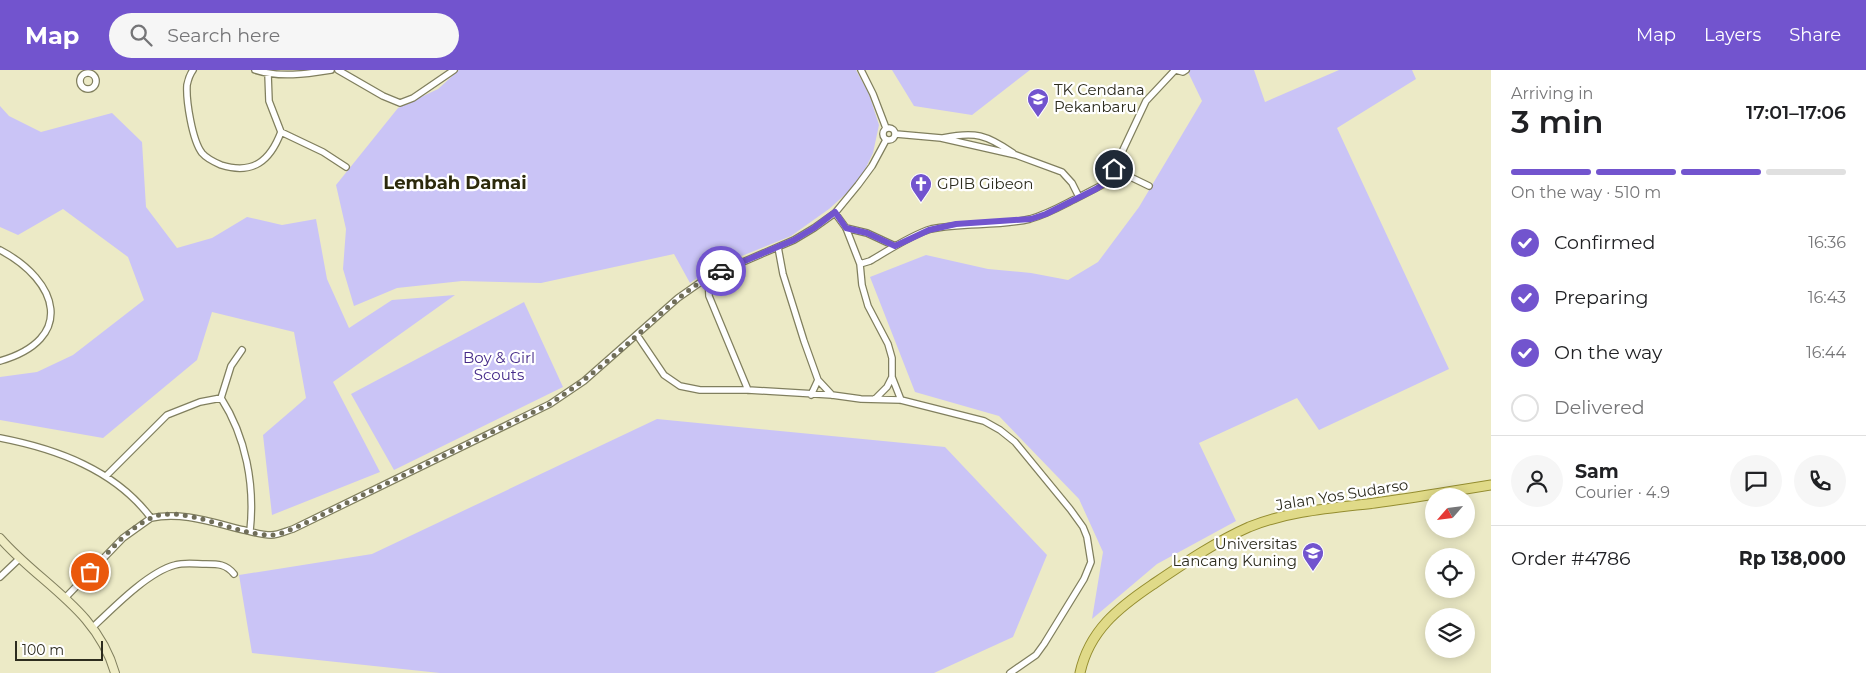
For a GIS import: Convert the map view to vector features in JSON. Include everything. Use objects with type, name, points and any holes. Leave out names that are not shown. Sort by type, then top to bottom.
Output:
[{"type":"main road","name":"Jalan Yos Sudarso","points":[[1080,673],[1094,637],[1115,614],[1139,593],[1195,556],[1248,528],[1288,515],[1491,485]]},
{"type":"street","points":[[193,70],[187,84],[189,107],[194,131],[202,153],[213,162],[243,168],[254,166],[266,158],[277,142],[281,132],[269,101],[268,74]]},
{"type":"street","points":[[255,70],[268,74],[303,75],[331,70]]},
{"type":"street","points":[[338,70],[383,96],[400,103],[413,98],[454,70]]},
{"type":"street","points":[[861,70],[873,94],[886,128]]},
{"type":"street","points":[[860,264],[870,261],[895,246],[929,230],[956,224],[1031,219],[1046,214],[1102,185],[1114,169],[1146,101],[1176,70],[1183,72],[1186,70]]},
{"type":"street","points":[[886,128],[893,129],[896,134]]},
{"type":"street","points":[[886,128],[882,134],[886,140]]},
{"type":"street","points":[[281,132],[323,152],[346,168]]},
{"type":"street","points":[[896,134],[941,138],[1016,155],[1062,172],[1072,183],[1080,197]]},
{"type":"street","points":[[886,140],[892,140],[896,134]]},
{"type":"street","points":[[941,138],[957,135],[984,136],[1016,155]]},
{"type":"street","points":[[66,597],[123,538],[151,518],[172,515],[194,518],[270,535],[293,529],[550,404],[584,381],[678,298],[708,277],[778,247],[814,228],[835,212],[858,186],[872,166],[886,140]]},
{"type":"street","points":[[1114,169],[1149,186]]},
{"type":"street","points":[[835,212],[846,228],[860,264],[862,285],[868,306],[888,344],[892,358],[892,377],[902,400]]},
{"type":"street","points":[[846,228],[867,233],[895,246]]},
{"type":"street","points":[[778,247],[795,315],[818,380],[832,395]]},
{"type":"street","points":[[0,250],[18,259],[37,277],[48,294],[51,304],[49,322],[40,340],[25,352],[0,362]]},
{"type":"street","points":[[708,277],[709,296],[748,390]]},
{"type":"street","points":[[638,335],[664,375],[680,386],[700,390],[748,390],[902,400],[984,421],[1000,430],[1015,442],[1070,509],[1088,537],[1090,562],[1084,579],[1044,644],[1030,659],[1010,673]]},
{"type":"street","points":[[242,350],[231,366],[221,398],[235,423],[249,469],[252,516],[250,531]]},
{"type":"street","points":[[875,399],[887,387],[892,377]]},
{"type":"street","points":[[811,395],[818,380]]},
{"type":"street","points":[[106,476],[167,415],[200,402],[221,398]]},
{"type":"street","points":[[0,438],[59,454],[90,466],[122,488],[151,518]]},
{"type":"street","points":[[0,538],[19,559],[66,597],[104,645],[115,673]]},
{"type":"street","points":[[0,577],[19,559]]},
{"type":"street","points":[[92,628],[134,589],[166,568],[184,563],[216,564],[229,568],[234,574]]},
{"type":"green space","points":[[459,70],[856,70],[869,94],[879,125],[873,153],[859,182],[829,209],[791,236],[712,268],[690,283],[674,254],[541,283],[462,281],[397,288],[354,306],[343,269],[346,229],[336,185],[398,108],[438,89]]},
{"type":"green space","points":[[892,70],[1030,70],[972,115],[914,106]]},
{"type":"green space","points":[[1187,70],[1254,70],[1265,102],[1339,70],[1412,70],[1416,79],[1337,128],[1449,369],[1319,430],[1297,398],[1199,443],[1236,521],[1157,564],[1092,619],[1103,552],[1079,499],[999,416],[915,392],[870,277],[926,255],[988,269],[1031,273],[1068,280],[1098,262],[1139,207],[1202,101]]},
{"type":"green space","points":[[0,106],[9,116],[41,132],[112,113],[142,142],[146,207],[177,248],[212,238],[247,217],[282,225],[316,219],[327,279],[349,328],[392,300],[455,295],[333,382],[380,472],[272,515],[263,435],[306,398],[294,332],[212,312],[197,360],[103,438],[0,420],[0,377],[37,372],[73,355],[144,300],[128,257],[63,209],[18,235],[0,227]]},
{"type":"green space","name":"Boy & Girl Scouts","points":[[524,302],[563,387],[394,470],[351,394]]},
{"type":"green space","points":[[657,419],[945,447],[1047,555],[1013,637],[934,673],[440,673],[252,653],[239,575],[372,554]]},
{"type":"way so far","points":[[90,572],[123,538],[151,518],[172,515],[194,518],[270,535],[293,529],[550,404],[584,381],[678,298],[708,277],[721,271]]},
{"type":"place","name":"TK Cendana Pekanbaru","points":[[1038,118]]},
{"type":"place","name":"GPIB Gibeon","points":[[921,203]]},
{"type":"place","name":"Universitas Lancang Kuning","points":[[1313,572]]},
{"type":"district","name":"Lembah Damai","points":[[455,183]]},
{"type":"route","points":[[721,271],[794,240],[835,212],[846,228],[858,229],[895,246],[929,230],[956,224],[1022,220],[1046,214],[1096,189],[1102,185],[1114,169]]}]
